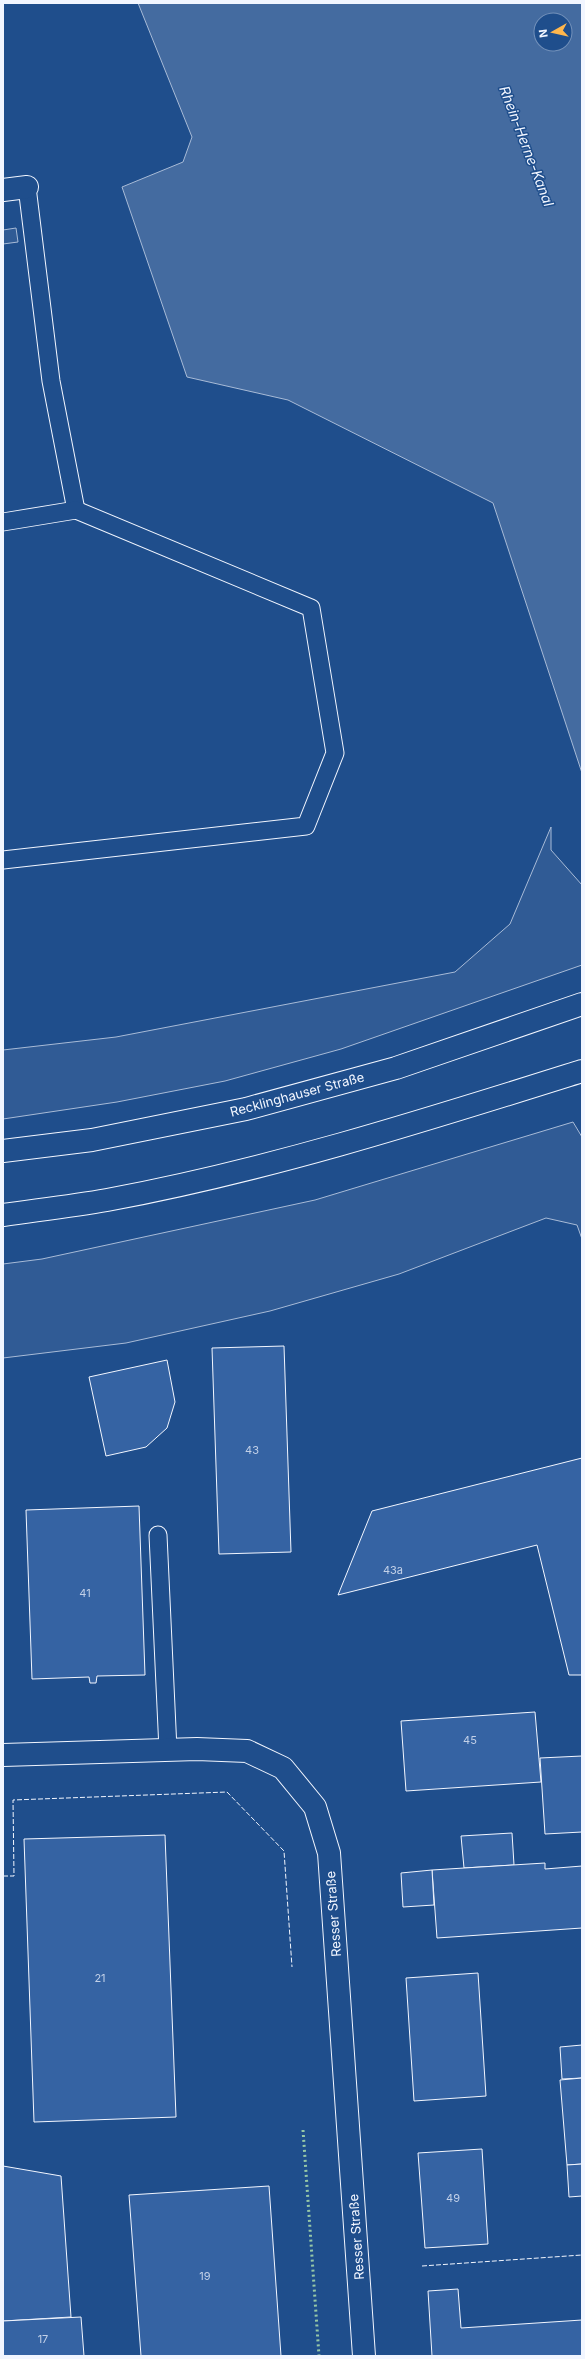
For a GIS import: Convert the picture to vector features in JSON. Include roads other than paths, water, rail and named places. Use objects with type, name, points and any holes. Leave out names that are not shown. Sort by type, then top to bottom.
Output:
[{"type":"main road","points":[[3,190],[27,186]]},
{"type":"main road","name":"Recklinghauser Straße","points":[[3,1151],[92,1140],[246,1109],[396,1068],[582,1004]]},
{"type":"main road","points":[[3,1215],[108,1200],[259,1166],[408,1125],[582,1071]]},
{"type":"main road","name":"Resser Straße","points":[[3,1755],[168,1750],[247,1751],[283,1768],[315,1807],[329,1853],[364,2356]]},
{"type":"lane","points":[[27,186],[51,381],[76,510]]},
{"type":"lane","points":[[3,522],[76,510],[310,608],[335,753],[306,826],[3,860]]},
{"type":"lane","points":[[158,1535],[168,1750]]},
{"type":"water","name":"Rhein-Herne-Kanal","points":[[138,3],[582,3],[582,773],[493,503],[288,400],[187,377],[122,187],[183,162],[192,137]]}]
